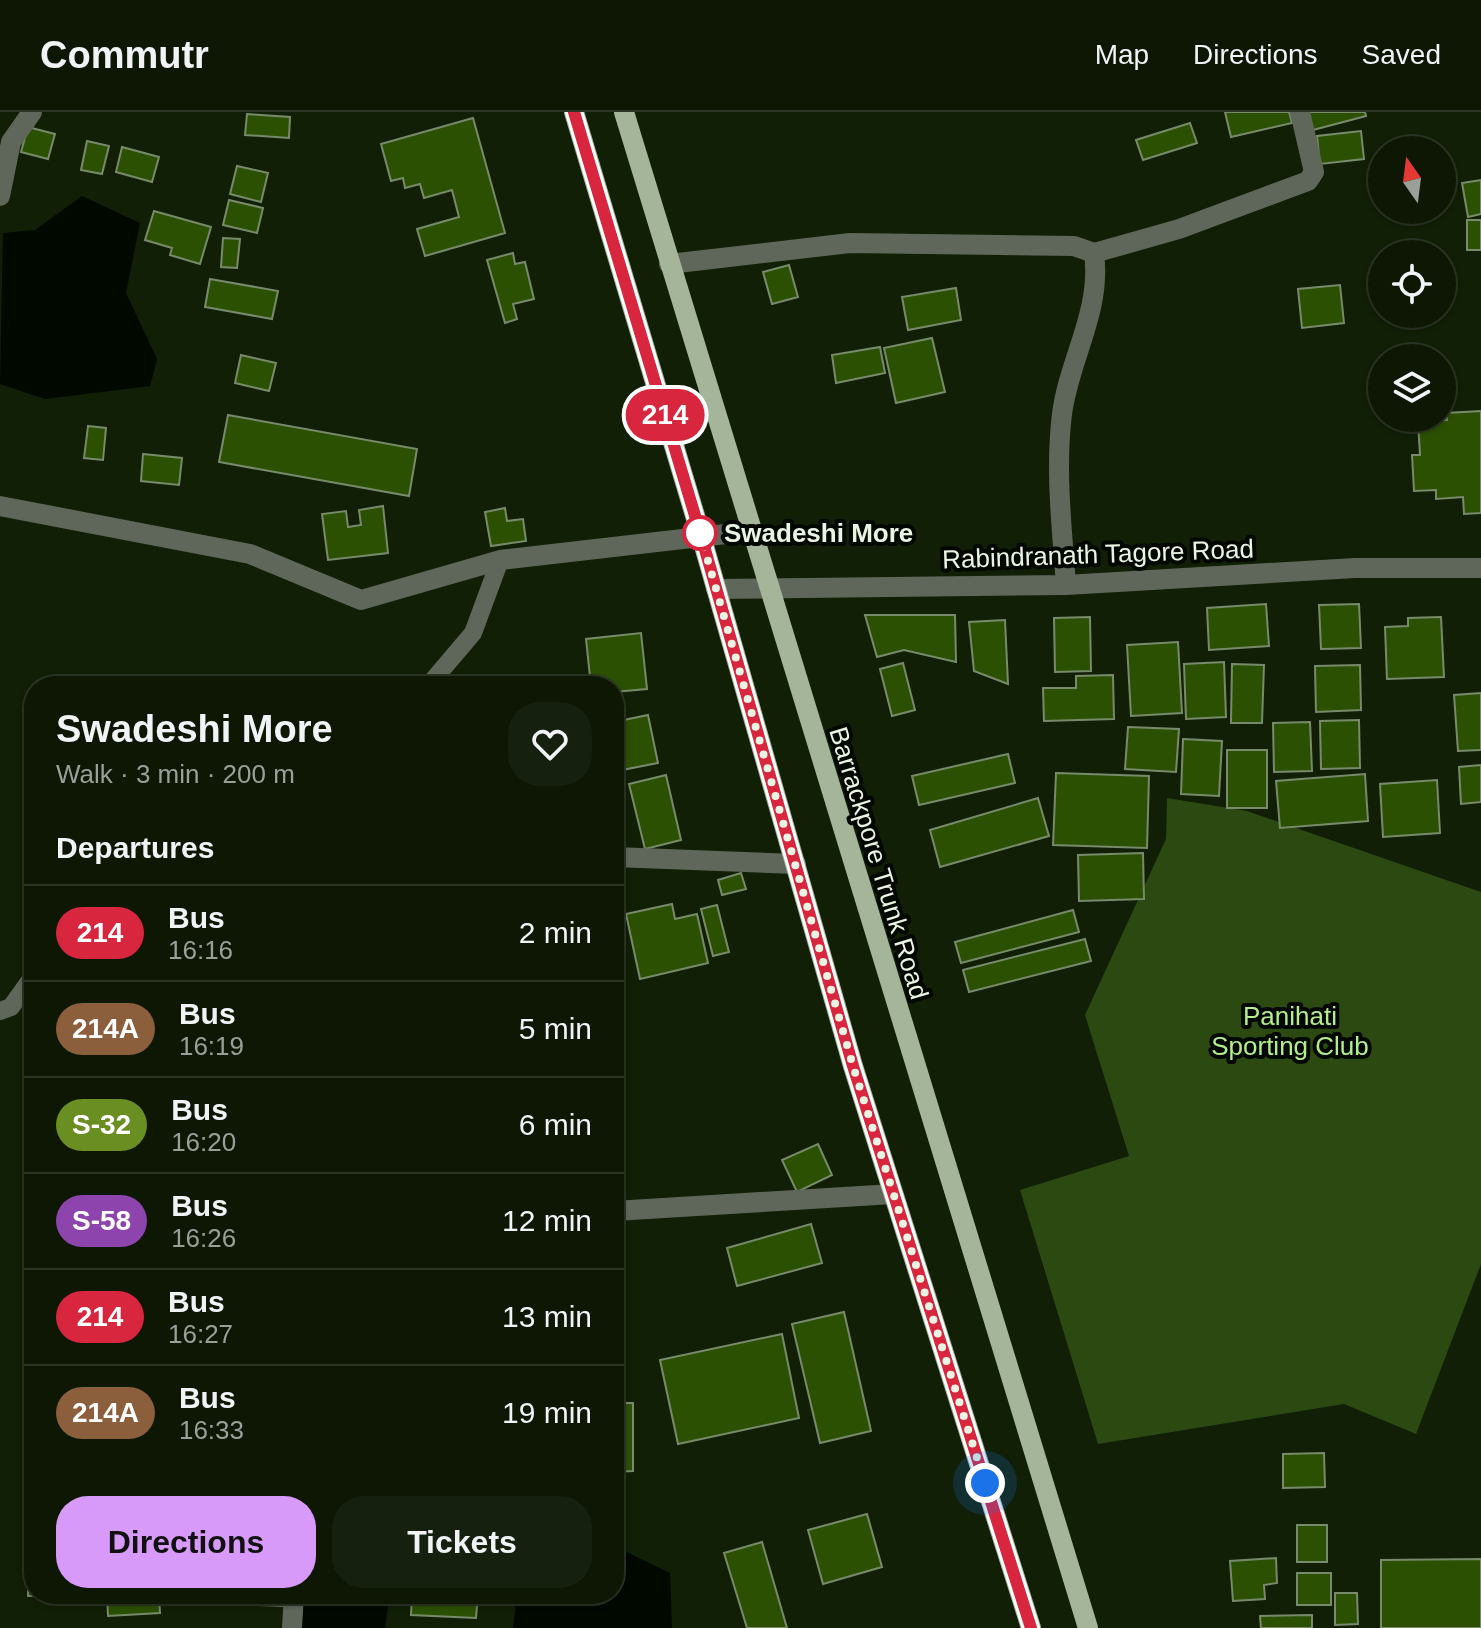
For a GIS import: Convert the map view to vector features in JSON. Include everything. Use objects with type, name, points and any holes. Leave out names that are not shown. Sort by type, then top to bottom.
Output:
[{"type":"main road","points":[[574,112],[893,1194],[1031,1628]]},
{"type":"main road","name":"Barrackpore Trunk Road","points":[[624,112],[752,531],[766,587],[1088,1628]]},
{"type":"street","points":[[0,196],[11,142],[32,112]]},
{"type":"street","points":[[669,264],[850,243],[907,241],[1074,246],[1094,253],[1193,224],[1308,181],[1314,172],[1300,112]]},
{"type":"street","points":[[1066,585],[1059,465],[1062,411],[1091,313],[1098,277],[1094,253]]},
{"type":"street","points":[[0,506],[250,554],[361,600],[500,560],[752,531]]},
{"type":"street","name":"Rabindranath Tagore Road","points":[[716,589],[1066,585],[1355,568],[1481,568]]},
{"type":"street","points":[[624,857],[796,864]]},
{"type":"street","points":[[624,1210],[893,1194]]},
{"type":"street","points":[[292,1628],[293,1604]]},
{"type":"lane","points":[[436,676],[473,633],[500,560]]},
{"type":"lane","points":[[0,1011],[11,1007],[24,989]]},
{"type":"green space","name":"Panihati Sporting Club","points":[[1167,798],[1247,811],[1481,892],[1481,1264],[1416,1434],[1344,1404],[1098,1444],[1020,1190],[1129,1156],[1085,1015],[1166,839]]},
{"type":"shaded area","points":[[82,196],[140,223],[126,293],[157,359],[150,386],[45,399],[0,384],[3,233],[35,230]]},
{"type":"shaded area","points":[[624,1551],[670,1573],[672,1628],[513,1628],[516,1604],[624,1604]]},
{"type":"shaded area","points":[[286,1604],[388,1605],[385,1628],[286,1628]]},
{"type":"building","points":[[1225,112],[1289,112],[1292,123],[1231,137]]},
{"type":"building","points":[[1308,112],[1365,112],[1366,116],[1313,130]]},
{"type":"building","points":[[247,114],[290,117],[289,138],[245,135]]},
{"type":"building","points":[[473,118],[505,233],[425,256],[417,229],[459,217],[452,190],[424,198],[420,184],[405,188],[403,178],[391,181],[381,144]]},
{"type":"building","points":[[1190,123],[1197,143],[1143,160],[1136,140]]},
{"type":"building","points":[[28,127],[55,134],[48,159],[21,152]]},
{"type":"building","points":[[1361,131],[1364,159],[1320,164],[1317,136]]},
{"type":"building","points":[[87,141],[109,146],[102,174],[81,170]]},
{"type":"building","points":[[122,147],[159,157],[152,182],[116,172]]},
{"type":"building","points":[[237,166],[268,173],[261,202],[230,194]]},
{"type":"building","points":[[1481,180],[1481,214],[1468,217],[1462,183]]},
{"type":"building","points":[[229,200],[263,208],[257,233],[223,225]]},
{"type":"building","points":[[154,211],[211,227],[200,264],[170,255],[172,248],[145,240]]},
{"type":"building","points":[[1467,220],[1481,220],[1481,250],[1467,250]]},
{"type":"building","points":[[223,238],[240,239],[237,268],[221,267]]},
{"type":"building","points":[[513,253],[515,264],[525,262],[534,299],[513,304],[517,319],[505,323],[487,260]]},
{"type":"building","points":[[789,265],[798,297],[772,304],[763,272]]},
{"type":"building","points":[[210,279],[278,291],[272,319],[205,307]]},
{"type":"building","points":[[1340,285],[1344,323],[1302,328],[1298,289]]},
{"type":"building","points":[[956,288],[961,320],[908,330],[902,297]]},
{"type":"building","points":[[932,338],[945,392],[896,403],[884,348]]},
{"type":"building","points":[[880,347],[885,373],[836,383],[832,355]]},
{"type":"building","points":[[241,355],[276,363],[269,391],[235,383]]},
{"type":"building","points":[[1481,411],[1481,513],[1464,514],[1463,497],[1436,499],[1436,490],[1414,491],[1412,455],[1420,455],[1419,432],[1456,432],[1456,412]]},
{"type":"building","points":[[228,415],[417,449],[409,496],[219,462]]},
{"type":"building","points":[[88,426],[106,428],[103,460],[84,458]]},
{"type":"building","points":[[143,454],[182,458],[179,485],[141,481]]},
{"type":"building","points":[[383,506],[388,553],[328,560],[322,514],[346,511],[348,527],[361,525],[359,510]]},
{"type":"building","points":[[505,508],[507,521],[523,519],[526,541],[491,546],[485,512]]},
{"type":"building","points":[[1266,604],[1269,646],[1209,650],[1207,608]]},
{"type":"building","points":[[1359,604],[1361,648],[1321,649],[1319,605]]},
{"type":"building","points":[[865,615],[955,615],[956,662],[904,650],[877,657]]},
{"type":"building","points":[[1090,617],[1091,671],[1055,672],[1054,618]]},
{"type":"building","points":[[1441,617],[1444,677],[1387,679],[1385,627],[1408,626],[1408,618]]},
{"type":"building","points":[[1005,620],[1008,684],[974,671],[969,622]]},
{"type":"building","points":[[641,633],[647,689],[624,691],[624,676],[590,676],[586,639]]},
{"type":"building","points":[[1178,642],[1182,713],[1131,716],[1127,645]]},
{"type":"building","points":[[1224,662],[1226,717],[1186,719],[1184,664]]},
{"type":"building","points":[[903,663],[915,710],[892,716],[880,669]]},
{"type":"building","points":[[1232,664],[1264,665],[1262,723],[1231,723]]},
{"type":"building","points":[[1360,665],[1361,710],[1316,712],[1315,666]]},
{"type":"building","points":[[1113,675],[1114,719],[1044,721],[1043,688],[1076,688],[1076,676]]},
{"type":"building","points":[[1481,693],[1481,750],[1458,751],[1454,695]]},
{"type":"building","points":[[648,715],[658,763],[624,770],[624,720]]},
{"type":"building","points":[[1359,720],[1360,768],[1321,769],[1320,721]]},
{"type":"building","points":[[1310,722],[1312,771],[1274,772],[1273,723]]},
{"type":"building","points":[[1128,727],[1179,729],[1176,772],[1125,769]]},
{"type":"building","points":[[1183,739],[1222,741],[1219,796],[1181,794]]},
{"type":"building","points":[[1227,750],[1267,750],[1267,808],[1227,808]]},
{"type":"building","points":[[1008,754],[1015,783],[919,805],[912,776]]},
{"type":"building","points":[[1481,765],[1481,802],[1461,804],[1459,767]]},
{"type":"building","points":[[1056,773],[1149,776],[1147,848],[1053,845]]},
{"type":"building","points":[[1365,774],[1368,821],[1280,828],[1276,781]]},
{"type":"building","points":[[666,775],[681,840],[645,849],[629,784]]},
{"type":"building","points":[[1437,780],[1440,833],[1383,837],[1380,784]]},
{"type":"building","points":[[1038,798],[1049,836],[940,867],[930,830]]},
{"type":"building","points":[[1143,853],[1144,899],[1079,901],[1078,855]]},
{"type":"building","points":[[741,873],[746,889],[722,895],[718,880]]},
{"type":"building","points":[[672,904],[675,919],[697,914],[708,963],[640,979],[626,914]]},
{"type":"building","points":[[717,905],[729,952],[713,956],[701,909]]},
{"type":"building","points":[[1073,910],[1079,932],[961,963],[955,942]]},
{"type":"building","points":[[1085,939],[1091,961],[969,992],[963,970]]},
{"type":"building","points":[[818,1144],[832,1175],[797,1192],[782,1160]]},
{"type":"building","points":[[811,1224],[822,1263],[737,1286],[727,1248]]},
{"type":"building","points":[[844,1312],[871,1431],[820,1443],[792,1324]]},
{"type":"building","points":[[782,1334],[799,1418],[678,1444],[660,1360]]},
{"type":"building","points":[[624,1403],[633,1403],[633,1471],[624,1471]]},
{"type":"building","points":[[1324,1453],[1325,1487],[1283,1488],[1283,1454]]},
{"type":"building","points":[[867,1514],[882,1567],[823,1584],[808,1530]]},
{"type":"building","points":[[1297,1525],[1327,1525],[1327,1562],[1297,1562]]},
{"type":"building","points":[[762,1542],[787,1628],[747,1628],[724,1553]]},
{"type":"building","points":[[1276,1558],[1277,1583],[1264,1585],[1265,1599],[1233,1601],[1230,1561]]},
{"type":"building","points":[[1481,1559],[1481,1628],[1381,1628],[1381,1560]]},
{"type":"building","points":[[1297,1573],[1331,1573],[1331,1605],[1297,1605]]},
{"type":"building","points":[[1335,1593],[1357,1593],[1358,1624],[1335,1625]]},
{"type":"building","points":[[107,1604],[160,1604],[160,1613],[108,1616]]},
{"type":"building","points":[[259,1604],[287,1604],[287,1606]]},
{"type":"building","points":[[412,1604],[477,1604],[476,1618],[411,1615]]},
{"type":"building","points":[[1312,1615],[1312,1628],[1261,1628],[1260,1616]]},
{"type":"bus line","name":"214","points":[[574,112],[702,539],[853,1066],[1031,1628]]},
{"type":"place","name":"Swadeshi More","points":[[700,533]]},
{"type":"route","points":[[700,533],[853,1066],[985,1483]]}]
